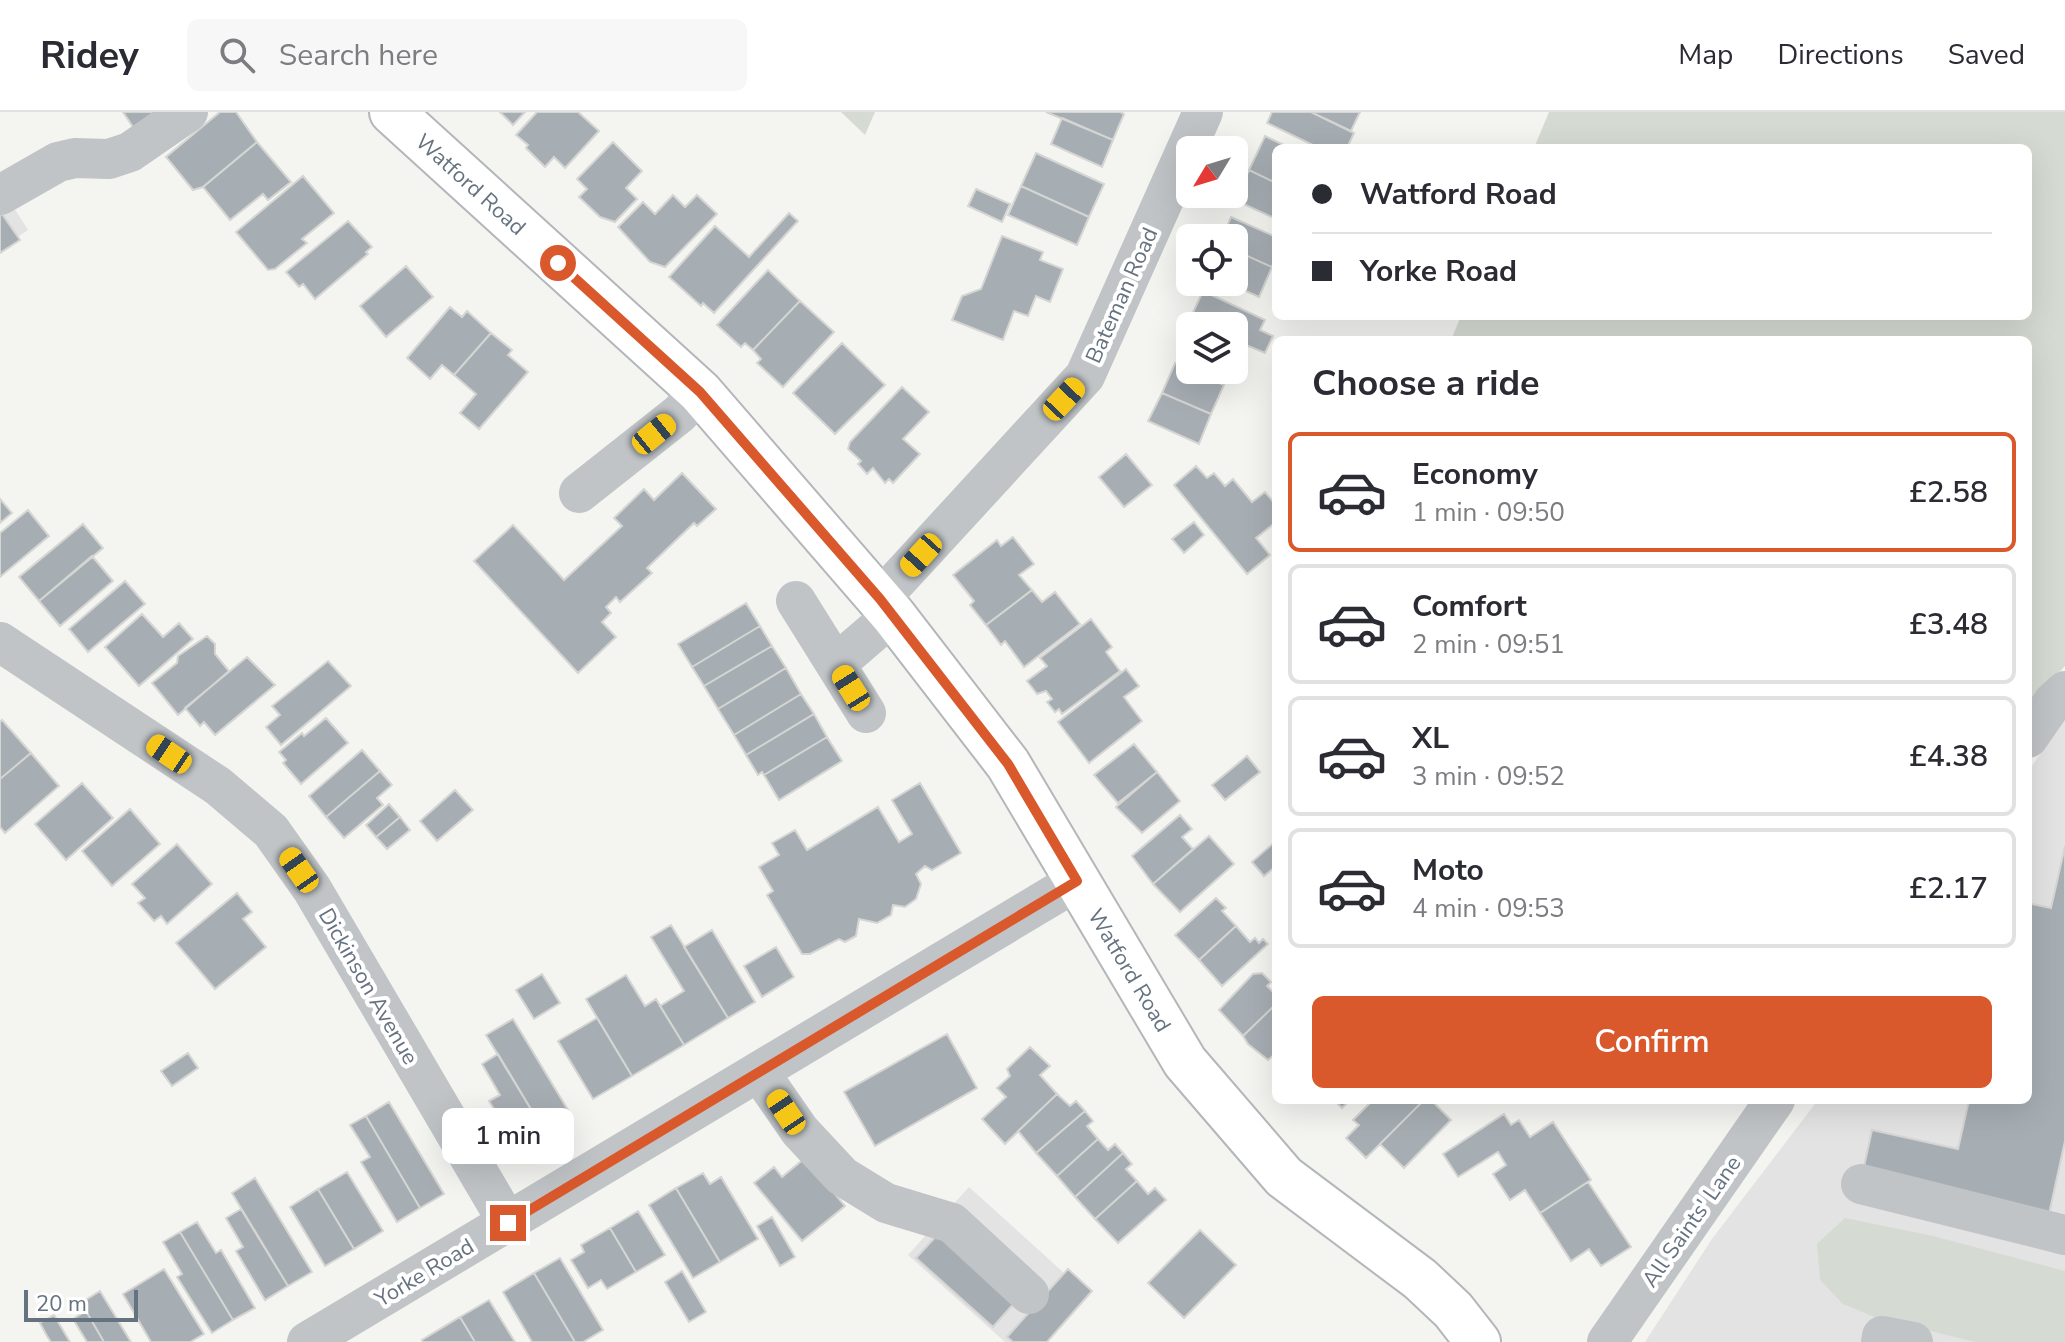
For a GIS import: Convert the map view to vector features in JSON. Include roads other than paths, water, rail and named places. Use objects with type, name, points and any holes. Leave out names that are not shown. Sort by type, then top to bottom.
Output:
[{"type":"main road","name":"Watford Road","points":[[392,112],[700,392],[886,607],[1008,764],[1185,1062],[1284,1177],[1420,1279],[1453,1310],[1478,1342]]},
{"type":"street","points":[[0,195],[58,162],[75,158],[109,159],[130,152],[188,112]]},
{"type":"street","name":"Bateman Road","points":[[836,664],[1085,376],[1203,112]]},
{"type":"street","points":[[579,493],[679,414],[700,392]]},
{"type":"street","points":[[796,601],[866,713]]},
{"type":"street","name":"Dickinson Avenue","points":[[0,642],[218,786],[271,831],[312,889],[508,1223]]},
{"type":"street","points":[[2032,732],[2053,702],[2065,691]]},
{"type":"street","name":"Yorke Road","points":[[307,1342],[1077,881]]},
{"type":"street","points":[[759,1072],[800,1131],[842,1176],[886,1203],[952,1223],[1029,1294]]},
{"type":"street","name":"All Saints' Lane","points":[[1607,1342],[1772,1104]]},
{"type":"street","points":[[1861,1184],[2065,1235]]},
{"type":"street","points":[[1881,1342],[1882,1336],[1913,1342]]}]
